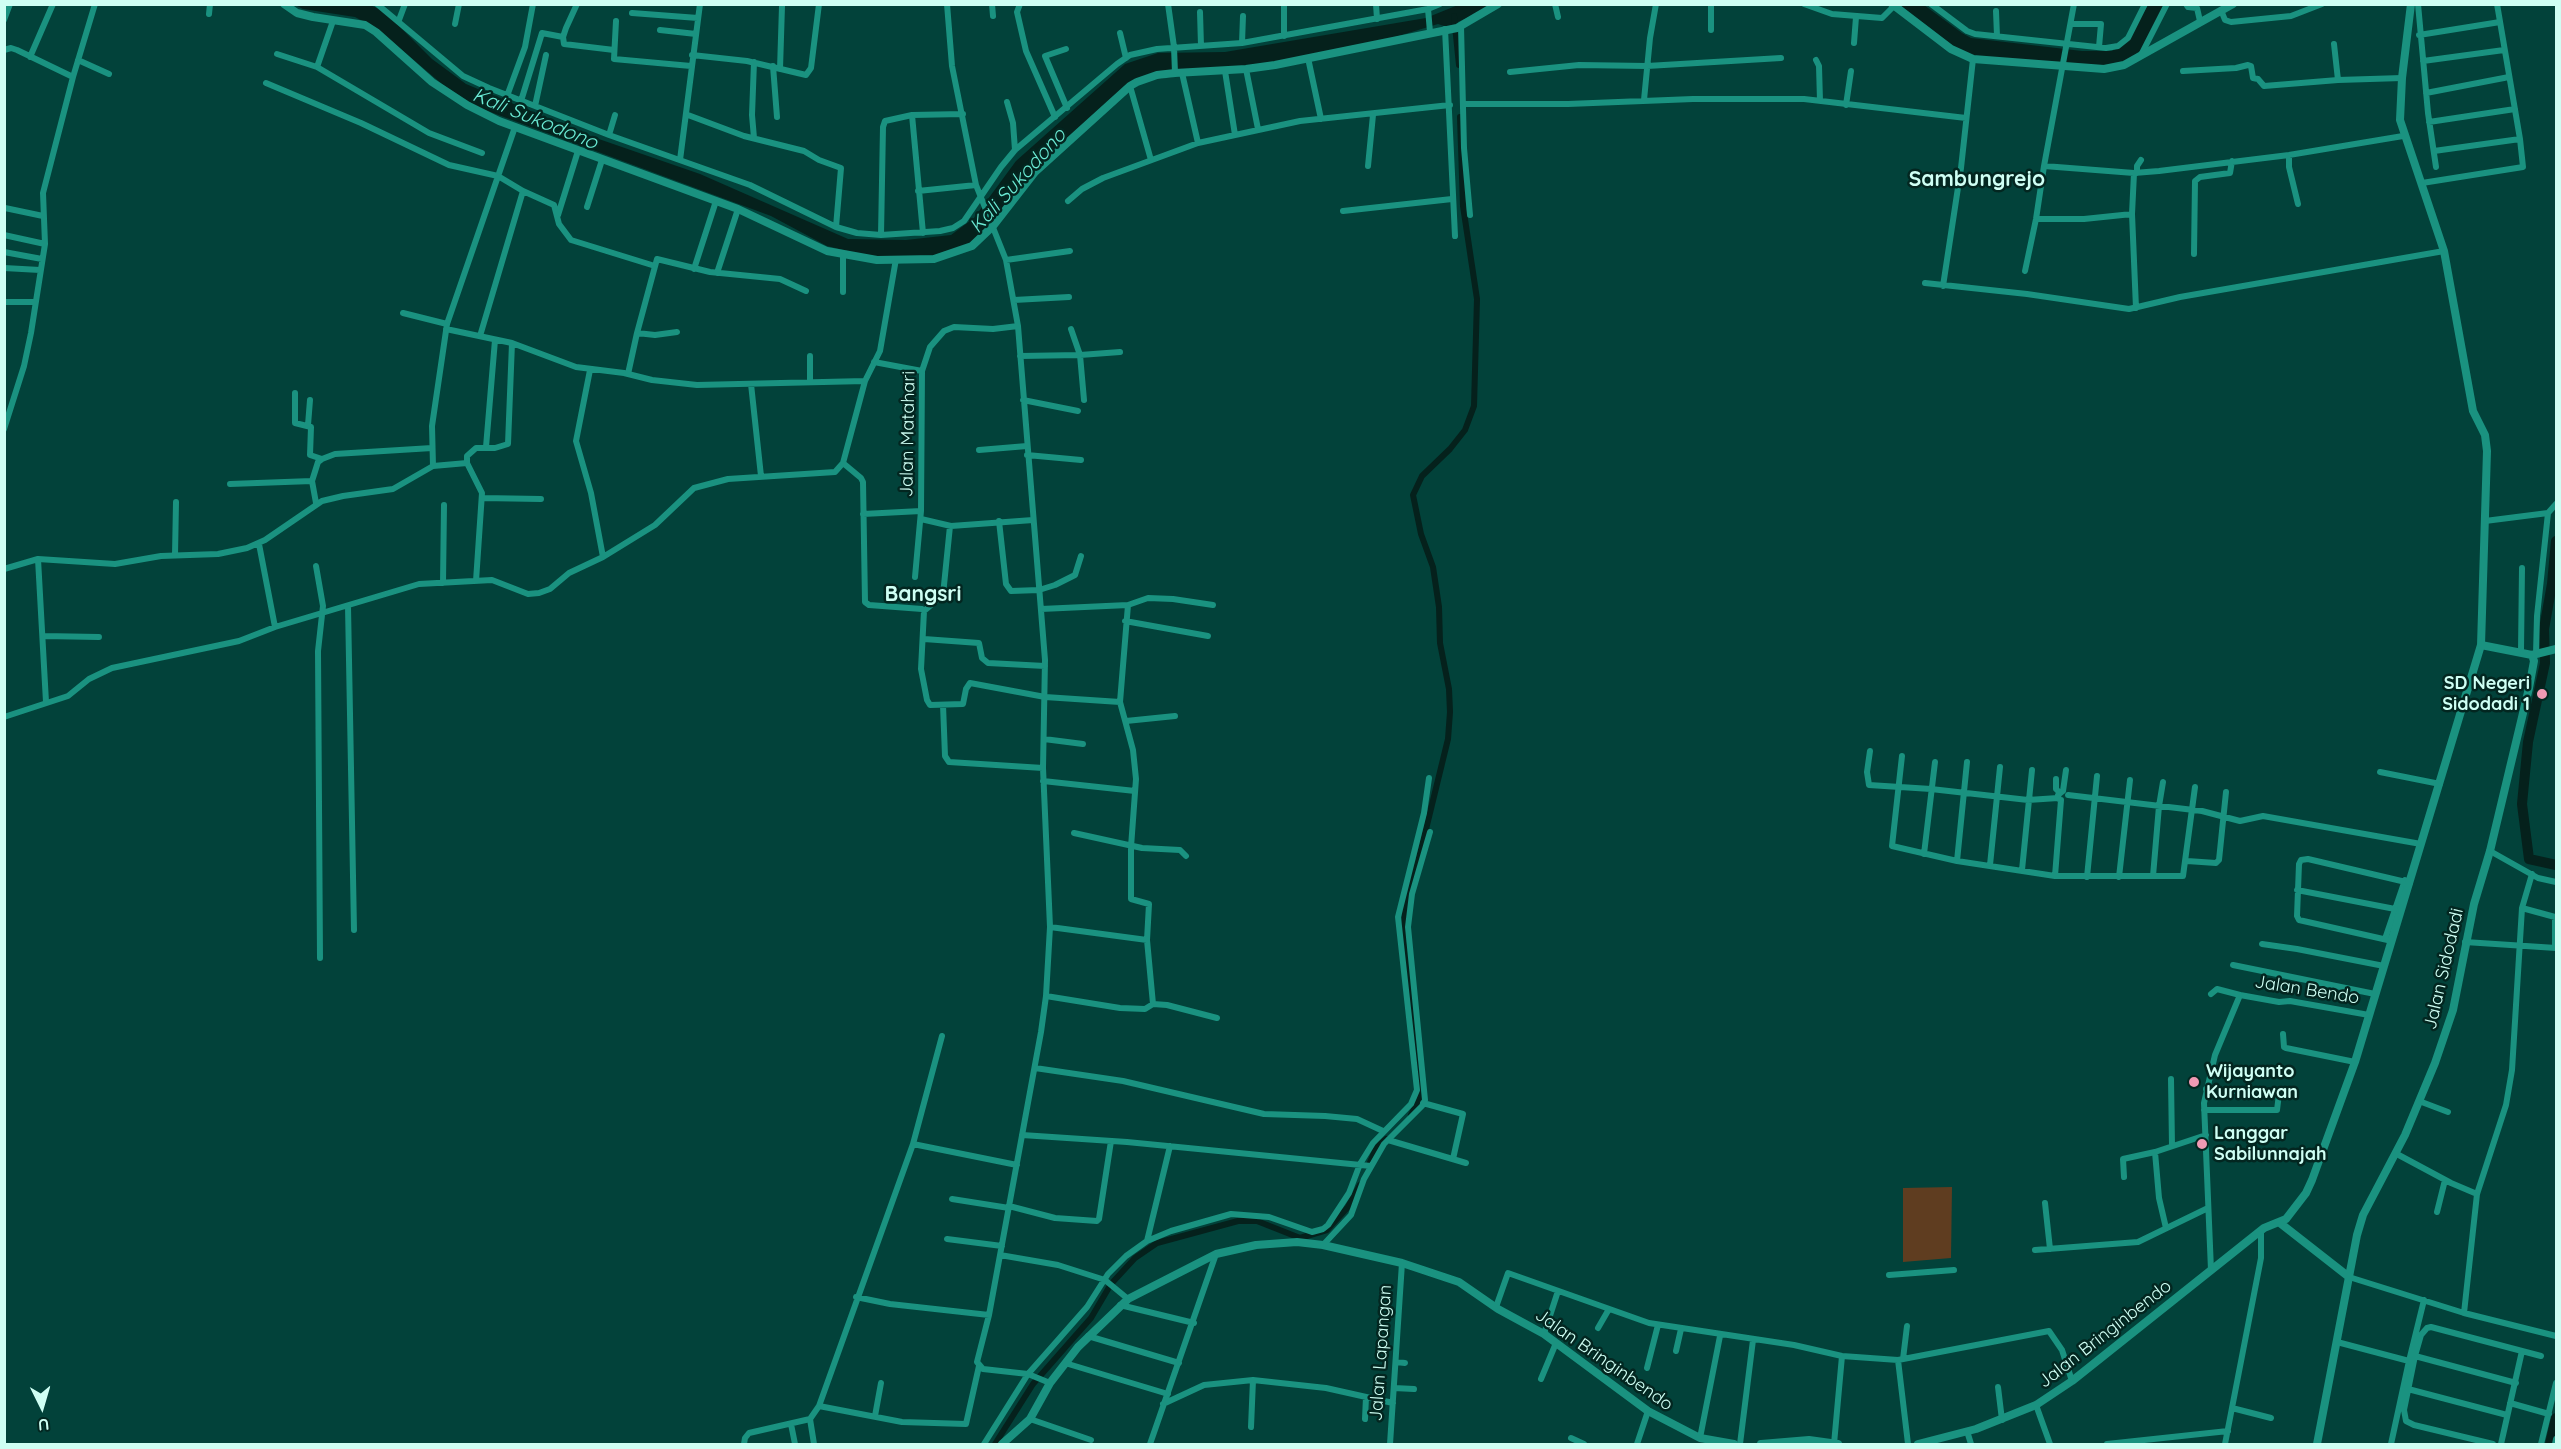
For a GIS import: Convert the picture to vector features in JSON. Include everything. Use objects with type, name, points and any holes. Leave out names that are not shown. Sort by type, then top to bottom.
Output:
[{"type":"main road","points":[[284,4],[297,13],[333,21],[356,23],[370,28],[447,93],[515,127],[738,209],[827,251],[843,256],[877,260],[934,259],[972,246],[992,226],[1035,172],[1130,86],[1157,75],[1246,69],[1308,58],[1430,30],[1453,28],[1498,4]]},
{"type":"main road","points":[[1893,5],[1956,52],[1973,58],[2116,68],[2233,4]]},
{"type":"street","points":[[4,20],[10,4]]},
{"type":"street","points":[[30,57],[53,4]]},
{"type":"street","points":[[4,429],[28,350],[45,244],[43,193],[73,77],[95,4]]},
{"type":"street","points":[[209,14],[210,4]]},
{"type":"street","points":[[377,4],[463,75],[507,96],[770,193],[836,227],[857,233],[881,235],[948,230],[968,218],[981,203],[1001,167],[1015,150],[1126,58],[1143,51],[1242,44],[1428,12],[1440,4]]},
{"type":"street","points":[[399,20],[405,4]]},
{"type":"street","points":[[455,24],[459,4]]},
{"type":"street","points":[[507,96],[525,47],[533,4]]},
{"type":"street","points":[[577,4],[563,37],[566,45],[614,50]]},
{"type":"street","points":[[680,160],[688,115],[692,56],[700,4]]},
{"type":"street","points":[[692,56],[754,62],[802,75],[810,73],[819,4]]},
{"type":"street","points":[[819,1406],[902,1422],[966,1424],[1002,1246],[1046,996],[1050,927],[1045,781],[1042,768],[1045,666],[1018,326],[1006,260],[976,186],[952,66],[947,4]]},
{"type":"street","points":[[993,4],[993,16]]},
{"type":"street","points":[[1020,4],[1017,12],[1026,51],[1055,117]]},
{"type":"street","points":[[1168,4],[1177,72],[1198,143]]},
{"type":"street","points":[[1284,4],[1284,36]]},
{"type":"street","points":[[1376,4],[1377,19]]},
{"type":"street","points":[[1555,4],[1558,17]]},
{"type":"street","points":[[1644,100],[1656,4]]},
{"type":"street","points":[[1711,4],[1711,30]]},
{"type":"street","points":[[1804,4],[1832,14],[1882,18],[1893,5]]},
{"type":"street","points":[[1931,4],[1970,32],[2066,46],[2112,48],[2123,42],[2132,31],[2145,4]]},
{"type":"street","points":[[2025,271],[2074,4]]},
{"type":"street","points":[[2142,53],[2167,4]]},
{"type":"street","points":[[2186,4],[2188,7],[2197,8],[2200,21]]},
{"type":"street","points":[[2221,10],[2225,20],[2231,22],[2291,16],[2322,4]]},
{"type":"street","points":[[2276,1224],[2286,1220],[2306,1193],[2355,1062],[2384,966],[2395,909],[2421,844],[2481,644],[2485,435],[2473,411],[2444,251],[2422,183],[2403,136],[2400,120],[2402,78],[2411,4]]},
{"type":"street","points":[[2418,4],[2419,35],[2436,166]]},
{"type":"street","points":[[2422,183],[2523,167],[2497,4]]},
{"type":"street","points":[[780,69],[782,6]]},
{"type":"street","points":[[1995,11],[1997,36]]},
{"type":"street","points":[[1200,12],[1201,46]]},
{"type":"street","points":[[1428,12],[1430,30]]},
{"type":"street","points":[[632,13],[698,18]]},
{"type":"street","points":[[1242,44],[1243,16]]},
{"type":"street","points":[[1854,43],[1856,17]]},
{"type":"street","points":[[317,67],[333,21]]},
{"type":"street","points":[[616,21],[614,59],[691,66]]},
{"type":"street","points":[[2419,35],[2500,21]]},
{"type":"street","points":[[2071,24],[2101,24],[2099,47]]},
{"type":"street","points":[[1453,28],[1464,104],[1464,148],[1470,215]]},
{"type":"street","points":[[1453,28],[1450,105],[1455,236]]},
{"type":"street","points":[[660,30],[696,34]]},
{"type":"street","points":[[521,101],[542,33],[563,37]]},
{"type":"street","points":[[1120,33],[1126,58]]},
{"type":"street","points":[[2334,44],[2338,80]]},
{"type":"street","points":[[4,50],[11,48],[73,77]]},
{"type":"street","points":[[1066,49],[1045,56],[1067,108]]},
{"type":"street","points":[[2423,62],[2504,50]]},
{"type":"street","points":[[277,54],[317,67],[429,133],[482,153]]},
{"type":"street","points":[[535,106],[546,55]]},
{"type":"street","points":[[1308,58],[1321,118]]},
{"type":"street","points":[[1510,72],[1579,65],[1647,66],[1781,58]]},
{"type":"street","points":[[1943,286],[1973,58]]},
{"type":"street","points":[[78,60],[109,74]]},
{"type":"street","points":[[1815,60],[1819,66],[1820,101]]},
{"type":"street","points":[[754,62],[752,115],[754,138]]},
{"type":"street","points":[[2183,71],[2250,65],[2253,78],[2258,79],[2264,86],[2402,78]]},
{"type":"street","points":[[772,66],[777,117]]},
{"type":"street","points":[[1246,69],[1258,129]]},
{"type":"street","points":[[1225,71],[1235,135]]},
{"type":"street","points":[[1846,105],[1851,71]]},
{"type":"street","points":[[2426,93],[2510,77]]},
{"type":"street","points":[[266,83],[361,123],[449,165],[498,176],[523,191],[552,202],[565,234],[576,243],[655,266]]},
{"type":"street","points":[[1130,86],[1151,160]]},
{"type":"street","points":[[1464,104],[1804,99],[1966,118]]},
{"type":"street","points":[[1007,102],[1013,123],[1015,150]]},
{"type":"street","points":[[1068,201],[1075,194],[1103,178],[1198,143],[1321,118],[1373,115],[1450,105]]},
{"type":"street","points":[[2429,122],[2515,109]]},
{"type":"street","points":[[881,235],[883,124],[888,119],[912,115],[963,114]]},
{"type":"street","points":[[609,135],[615,115]]},
{"type":"street","points":[[688,115],[754,138],[804,151],[819,160],[841,168],[836,227]]},
{"type":"street","points":[[912,115],[923,233]]},
{"type":"street","points":[[1368,166],[1373,115]]},
{"type":"street","points":[[432,466],[436,392],[447,327],[515,127]]},
{"type":"street","points":[[2044,166],[2135,173],[2289,155],[2403,136]]},
{"type":"street","points":[[2434,151],[2520,139]]},
{"type":"street","points":[[557,218],[578,151]]},
{"type":"street","points":[[2289,155],[2289,167],[2298,204]]},
{"type":"street","points":[[587,207],[602,160]]},
{"type":"street","points":[[2136,308],[2132,214],[2135,173],[2141,160]]},
{"type":"street","points":[[2194,254],[2195,181],[2200,177],[2230,173],[2232,161]]},
{"type":"street","points":[[918,191],[976,186]]},
{"type":"street","points":[[480,336],[523,191]]},
{"type":"street","points":[[1343,211],[1452,199]]},
{"type":"street","points":[[694,269],[716,201]]},
{"type":"street","points":[[4,208],[43,216]]},
{"type":"street","points":[[717,273],[738,209]]},
{"type":"street","points":[[2036,219],[2084,219],[2132,214]]},
{"type":"street","points":[[4,235],[45,244]]},
{"type":"street","points":[[1006,260],[1070,251]]},
{"type":"street","points":[[1925,284],[2026,294],[2121,309],[2444,251]]},
{"type":"street","points":[[4,252],[42,260]]},
{"type":"street","points":[[843,256],[843,292]]},
{"type":"street","points":[[628,374],[657,259],[717,273],[780,279],[806,291]]},
{"type":"street","points":[[4,717],[68,696],[89,679],[111,668],[248,639],[274,627],[321,615],[419,584],[492,580],[528,594],[538,593],[550,589],[569,573],[655,525],[694,489],[728,479],[835,472],[843,464],[865,381],[880,351],[896,259]]},
{"type":"street","points":[[4,268],[40,270]]},
{"type":"street","points":[[1014,300],[1069,297]]},
{"type":"street","points":[[4,302],[35,302]]},
{"type":"street","points":[[403,314],[512,343],[576,368],[628,374],[652,380],[697,385],[865,381]]},
{"type":"street","name":"Jalan Matahari","points":[[915,577],[921,515],[922,371],[930,347],[944,332],[954,327],[993,329],[1018,326]]},
{"type":"street","points":[[1071,329],[1080,355],[1084,400]]},
{"type":"street","points":[[637,333],[655,335],[677,332]]},
{"type":"street","points":[[486,447],[495,340]]},
{"type":"street","points":[[476,581],[482,498],[480,487],[467,463],[467,456],[471,450],[480,447],[504,447],[509,441],[512,343]]},
{"type":"street","points":[[1020,356],[1120,352]]},
{"type":"street","points":[[810,356],[810,382]]},
{"type":"street","points":[[874,362],[922,371]]},
{"type":"street","points":[[590,370],[576,441],[588,478],[603,556]]},
{"type":"street","points":[[751,384],[761,476]]},
{"type":"street","points":[[295,393],[295,423],[308,425]]},
{"type":"street","points":[[310,400],[308,425],[311,427],[310,455],[322,459]]},
{"type":"street","points":[[1023,400],[1078,411]]},
{"type":"street","points":[[979,450],[1027,446]]},
{"type":"street","points":[[316,503],[312,481],[318,462],[322,459],[336,454],[432,448]]},
{"type":"street","points":[[1027,454],[1081,460]]},
{"type":"street","points":[[4,569],[38,559],[115,564],[175,555],[218,554],[247,548],[259,544],[316,503],[343,495],[393,489],[432,466],[467,463]]},
{"type":"street","points":[[843,464],[861,478],[865,602],[869,605],[924,611]]},
{"type":"street","points":[[230,484],[312,481]]},
{"type":"street","points":[[482,498],[541,499]]},
{"type":"street","points":[[175,555],[176,502]]},
{"type":"street","points":[[443,583],[444,505]]},
{"type":"street","points":[[2485,521],[2548,513],[2555,507]]},
{"type":"street","points":[[2537,654],[2537,616],[2548,513]]},
{"type":"street","points":[[863,514],[921,515],[950,526],[1033,520]]},
{"type":"street","points":[[999,521],[1008,589],[1011,591],[1039,590],[1075,575],[1081,556]]},
{"type":"street","points":[[950,526],[943,595],[924,611],[921,669],[930,705],[963,704],[966,689],[970,683],[1045,697],[1119,702]]},
{"type":"street","points":[[259,544],[274,627]]},
{"type":"street","points":[[38,559],[46,702]]},
{"type":"street","points":[[316,566],[323,606],[318,651],[320,958]]},
{"type":"street","points":[[2521,651],[2522,568]]},
{"type":"street","points":[[1041,609],[1128,605],[1148,598],[1213,605]]},
{"type":"street","points":[[1128,605],[1119,702],[1133,750],[1135,791],[1131,846],[1131,899],[1149,904],[1147,940],[1152,1004]]},
{"type":"street","points":[[348,606],[354,930]]},
{"type":"street","points":[[1125,621],[1208,636]]},
{"type":"street","points":[[43,636],[99,637]]},
{"type":"street","points":[[924,639],[979,644],[982,658],[988,663],[1045,666]]},
{"type":"street","points":[[2481,644],[2537,654],[2554,650]]},
{"type":"street","name":"Jalan Sidodadi","points":[[2317,1444],[2363,1215],[2419,1101],[2453,1010],[2465,942],[2490,851],[2537,654]]},
{"type":"street","points":[[943,705],[945,756],[949,762],[1042,768]]},
{"type":"street","points":[[1126,721],[1175,716]]},
{"type":"street","points":[[1044,739],[1083,744]]},
{"type":"street","points":[[1870,751],[1868,784],[2028,800],[2062,795],[2191,810],[2224,815],[2244,821],[2263,816],[2421,844]]},
{"type":"street","points":[[1902,756],[1892,846],[1957,861],[2055,876],[2183,876],[2187,861],[2195,787]]},
{"type":"street","points":[[1924,854],[1935,762]]},
{"type":"street","points":[[1957,861],[1967,762]]},
{"type":"street","points":[[1990,865],[2000,767]]},
{"type":"street","points":[[2022,870],[2032,770]]},
{"type":"street","points":[[2055,876],[2066,770]]},
{"type":"street","points":[[2380,772],[2440,784]]},
{"type":"street","points":[[2087,877],[2097,776]]},
{"type":"street","points":[[984,1444],[1030,1375],[1108,1283],[1108,1274],[1126,1256],[1148,1241],[1210,1218],[1231,1214],[1269,1217],[1295,1227],[1318,1232],[1328,1225],[1336,1214],[1366,1165],[1383,1131],[1411,1104],[1417,1090],[1398,917],[1424,813],[1429,778]]},
{"type":"street","points":[[2056,779],[2056,789],[2062,795]]},
{"type":"street","points":[[2120,877],[2130,780]]},
{"type":"street","points":[[1045,781],[1135,791]]},
{"type":"street","points":[[2153,876],[2163,782]]},
{"type":"street","points":[[2187,861],[2217,863],[2226,792]]},
{"type":"street","points":[[1323,1245],[1351,1215],[1364,1179],[1366,1165],[1423,1103],[1425,1094],[1408,927],[1412,894],[1430,832]]},
{"type":"street","points":[[1074,833],[1131,846],[1180,850],[1186,855]]},
{"type":"street","points":[[2490,851],[2532,874],[2556,882]]},
{"type":"street","points":[[2389,940],[2299,920],[2297,890],[2299,864],[2303,859],[2407,881]]},
{"type":"street","points":[[2464,1313],[2477,1194],[2506,1105],[2510,1085],[2516,1030],[2522,908],[2532,874]]},
{"type":"street","points":[[2389,940],[2407,881]]},
{"type":"street","points":[[2297,890],[2395,909]]},
{"type":"street","points":[[2465,942],[2556,948],[2555,917],[2522,908]]},
{"type":"street","points":[[1050,927],[1147,940]]},
{"type":"street","points":[[2262,944],[2384,966]]},
{"type":"street","points":[[2234,965],[2374,994]]},
{"type":"street","name":"Jalan Bendo","points":[[2211,994],[2217,989],[2369,1015]]},
{"type":"street","name":"Jalan Bendo","points":[[2211,1270],[2204,1110],[2206,1089],[2215,1055],[2240,994]]},
{"type":"street","points":[[1046,996],[1120,1008],[1145,1009],[1152,1004],[1180,1007],[1217,1018]]},
{"type":"street","points":[[2283,1034],[2286,1048],[2355,1062]]},
{"type":"street","points":[[744,1444],[749,1433],[810,1419],[819,1406],[856,1297],[913,1144],[942,1036]]},
{"type":"street","points":[[1035,1068],[1123,1081],[1264,1114],[1357,1119],[1383,1131]]},
{"type":"street","points":[[2171,1079],[2172,1146]]},
{"type":"street","points":[[2204,1110],[2277,1110],[2279,1094],[2206,1089]]},
{"type":"street","points":[[2419,1101],[2448,1112]]},
{"type":"street","points":[[1423,1103],[1462,1114],[1453,1159]]},
{"type":"street","points":[[1022,1135],[1170,1146],[1366,1165]]},
{"type":"street","points":[[2124,1177],[2123,1159],[2155,1152],[2206,1135]]},
{"type":"street","points":[[1388,1140],[1466,1163]]},
{"type":"street","points":[[952,1199],[1009,1207],[1055,1218],[1097,1221],[1111,1141]]},
{"type":"street","points":[[913,1144],[1017,1165]]},
{"type":"street","points":[[1148,1241],[1170,1146]]},
{"type":"street","points":[[2155,1152],[2159,1198],[2166,1228]]},
{"type":"street","points":[[2395,1153],[2477,1194]]},
{"type":"street","points":[[2437,1212],[2445,1180]]},
{"type":"street","points":[[2045,1203],[2050,1249]]},
{"type":"street","points":[[2035,1250],[2138,1242],[2149,1239],[2166,1228],[2208,1208]]},
{"type":"street","points":[[2276,1224],[2349,1277],[2464,1313],[2556,1335]]},
{"type":"street","name":"Jalan Bringinbendo","points":[[1918,1444],[2002,1420],[2036,1405],[2072,1381],[2261,1231],[2276,1224]]},
{"type":"street","points":[[2225,1444],[2261,1258],[2261,1231]]},
{"type":"street","points":[[947,1239],[1002,1246]]},
{"type":"street","name":"Jalan Bringinbendo","points":[[1002,1444],[1030,1419],[1050,1383],[1088,1336],[1128,1299],[1216,1254],[1256,1245],[1297,1242],[1323,1245],[1402,1263],[1459,1282],[1556,1342],[1618,1391],[1648,1411],[1700,1438],[1734,1444]]},
{"type":"street","points":[[1150,1444],[1194,1323],[1216,1254]]},
{"type":"street","points":[[1000,1255],[1058,1265],[1108,1283],[1128,1299]]},
{"type":"street","name":"Jalan Lapangan","points":[[1390,1444],[1402,1263]]},
{"type":"street","points":[[1890,1275],[1954,1270]]},
{"type":"street","points":[[1493,1305],[1507,1273],[1658,1324],[1842,1356],[1900,1360],[2049,1331],[2062,1350],[2072,1381]]},
{"type":"street","points":[[1544,1334],[1558,1291]]},
{"type":"street","points":[[856,1297],[890,1304],[989,1315]]},
{"type":"street","points":[[2391,1444],[2424,1300]]},
{"type":"street","points":[[1120,1305],[1194,1323]]},
{"type":"street","points":[[1598,1328],[1609,1309]]},
{"type":"street","points":[[1647,1368],[1658,1324]]},
{"type":"street","points":[[1907,1326],[1900,1360],[1908,1444]]},
{"type":"street","points":[[2493,1444],[2408,1423],[2405,1419],[2404,1410],[2408,1389],[2421,1335],[2427,1328],[2431,1328],[2541,1356]]},
{"type":"street","points":[[1676,1351],[1681,1329]]},
{"type":"street","points":[[1088,1336],[1179,1363]]},
{"type":"street","points":[[1700,1438],[1720,1336]]},
{"type":"street","points":[[1740,1444],[1753,1340]]},
{"type":"street","points":[[1541,1379],[1556,1342]]},
{"type":"street","points":[[2337,1342],[2409,1361]]},
{"type":"street","points":[[1396,1349],[1404,1350]]},
{"type":"street","points":[[2501,1444],[2522,1351]]},
{"type":"street","points":[[1761,1444],[1788,1444],[1809,1440],[1836,1444],[1842,1356]]},
{"type":"street","points":[[2415,1356],[2516,1383]]},
{"type":"street","points":[[1396,1362],[1405,1363]]},
{"type":"street","points":[[1065,1364],[1168,1394]]},
{"type":"street","points":[[979,1366],[1030,1375],[1050,1383]]},
{"type":"street","points":[[1163,1404],[1204,1385],[1253,1380],[1326,1388],[1393,1403]]},
{"type":"street","points":[[1251,1427],[1253,1380]]},
{"type":"street","points":[[875,1416],[881,1383]]},
{"type":"street","points":[[2541,1444],[2556,1383]]},
{"type":"street","points":[[1998,1387],[2002,1420]]},
{"type":"street","points":[[1394,1388],[1414,1389]]},
{"type":"street","points":[[2408,1389],[2507,1415]]},
{"type":"street","points":[[1365,1419],[1366,1397]]},
{"type":"street","points":[[2510,1403],[2549,1414]]},
{"type":"street","points":[[2036,1405],[2050,1444]]},
{"type":"street","points":[[2232,1408],[2271,1418]]},
{"type":"street","points":[[1636,1444],[1648,1411]]},
{"type":"street","points":[[810,1419],[814,1444]]},
{"type":"street","points":[[1030,1419],[1091,1440]]},
{"type":"street","points":[[791,1424],[795,1444]]},
{"type":"street","points":[[1967,1431],[1971,1444]]},
{"type":"street","points":[[2107,1444],[2228,1431]]},
{"type":"street","points":[[1571,1438],[1584,1444]]},
{"type":"street","points":[[2555,1444],[2556,1439]]},
{"type":"shaded area","points":[[1952,1187],[1951,1258],[1903,1262],[1903,1188]]},
{"type":"water","name":"Kali Sukodono","points":[[295,5],[370,5],[384,11],[432,59],[466,84],[593,137],[700,174],[848,239],[906,240],[951,235],[974,218],[1016,161],[1125,64],[1158,53],[1225,52],[1426,18],[1458,5],[1495,5],[1447,27],[1438,24],[1385,40],[1256,66],[1128,83],[1027,176],[997,220],[974,242],[938,255],[877,258],[827,246],[771,216],[477,107],[442,84],[376,28],[355,17],[303,9]]},
{"type":"water","points":[[1900,5],[1924,5],[1971,38],[2082,51],[2112,51],[2127,42],[2148,5],[2164,5],[2142,49],[2129,60],[2109,66],[1979,57],[1967,54]]},
{"type":"waterway","points":[[1454,16],[1459,65]]},
{"type":"waterway","points":[[1411,1115],[1420,1098],[1421,1085],[1403,936],[1407,893],[1418,862],[1448,739],[1450,712],[1449,689],[1440,643],[1439,607],[1433,567],[1421,534],[1413,495],[1422,476],[1450,449],[1465,430],[1474,406],[1477,299],[1463,206],[1460,117]]},
{"type":"waterway","points":[[2556,541],[2552,584],[2544,629],[2545,663],[2528,742],[2522,804],[2529,859],[2556,865]]},
{"type":"waterway","points":[[1369,1165],[1377,1146],[1386,1139]]},
{"type":"waterway","points":[[995,1444],[1033,1384],[1091,1318],[1111,1284],[1135,1258],[1157,1243],[1238,1221],[1257,1221],[1300,1238],[1327,1230],[1348,1207],[1360,1185]]},
{"type":"waterway","points":[[2550,1444],[2556,1418]]},
{"type":"place","name":"SD Negeri Sidodadi 1","points":[[2542,694]]},
{"type":"place","name":"Wijayanto Kurniawan","points":[[2194,1082]]},
{"type":"place","name":"Langgar Sabilunnajah","points":[[2202,1144]]},
{"type":"district","name":"Sambungrejo","points":[[1977,180]]},
{"type":"district","name":"Bangsri","points":[[923,595]]}]
